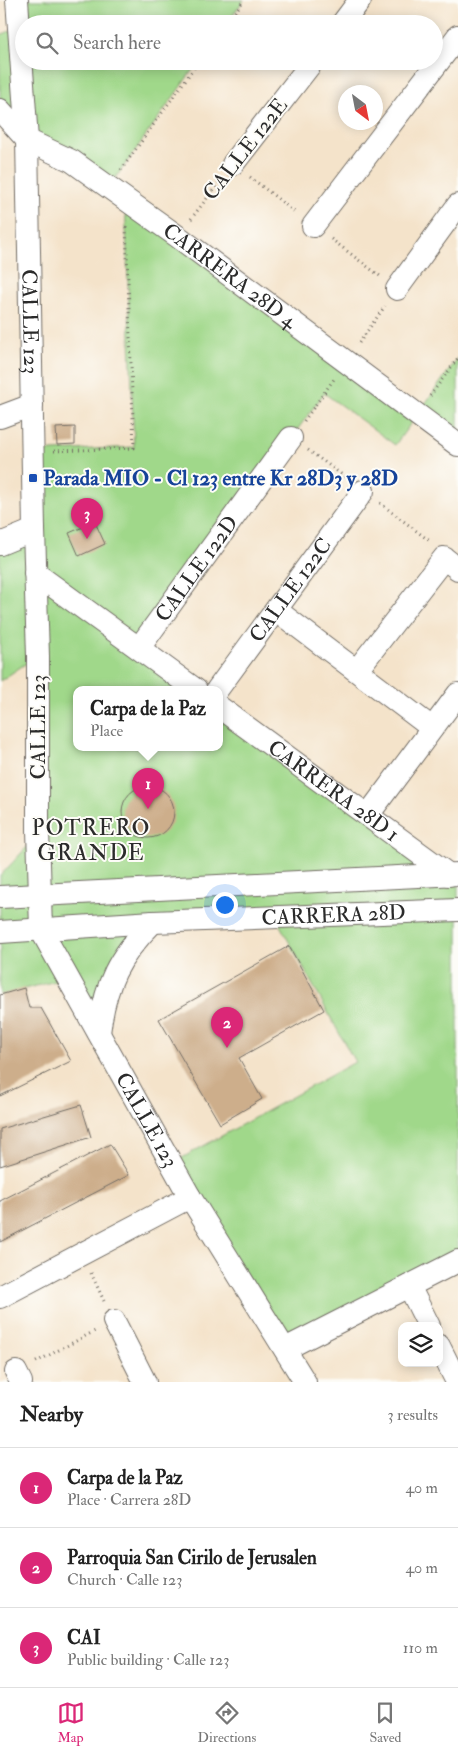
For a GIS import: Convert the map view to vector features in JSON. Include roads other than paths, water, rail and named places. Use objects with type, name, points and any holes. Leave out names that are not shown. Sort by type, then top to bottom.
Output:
[{"type":"street","name":"CALLE 123","points":[[15,65],[9,31],[17,0]]},
{"type":"street","points":[[349,15],[360,0]]},
{"type":"street","points":[[443,56],[458,36]]},
{"type":"street","name":"CALLE 123","points":[[16,70],[28,140],[41,930],[190,1198],[305,1382]]},
{"type":"street","name":"CALLE 122E","points":[[233,164],[306,70]]},
{"type":"street","points":[[313,226],[432,70]]},
{"type":"street","name":"CARRERA 28D 4","points":[[0,110],[28,140],[72,161],[177,236],[458,445]]},
{"type":"street","points":[[397,289],[458,205]]},
{"type":"street","points":[[0,417],[32,405]]},
{"type":"street","name":"CALLE 122D","points":[[139,648],[291,438]]},
{"type":"street","name":"CALLE 122C","points":[[220,686],[363,491]]},
{"type":"street","points":[[0,544],[34,530]]},
{"type":"street","points":[[357,670],[451,564]]},
{"type":"street","points":[[36,573],[191,686]]},
{"type":"street","points":[[276,610],[432,728]]},
{"type":"street","points":[[368,815],[458,694]]},
{"type":"street","name":"CARRERA 28D 1","points":[[223,710],[368,815],[455,870]]},
{"type":"street","name":"CARRERA 28D","points":[[0,897],[455,870]]},
{"type":"street","name":"CARRERA 28D","points":[[0,932],[153,922],[458,910]]},
{"type":"street","points":[[99,1033],[102,1008],[120,961],[135,940],[153,922]]},
{"type":"street","points":[[0,1297],[190,1198]]},
{"type":"street","points":[[285,1349],[458,1261]]},
{"type":"street","points":[[409,1286],[427,1322]]},
{"type":"street","points":[[114,1320],[145,1382]]},
{"type":"street","points":[[443,1354],[457,1382]]},
{"type":"place","name":"Parada MIO - Cl 123 entre Kr 28D3 y 28D","points":[[33,478]]},
{"type":"place","name":"CAI","points":[[87,539]]},
{"type":"place","name":"Carpa de la Paz","points":[[148,809]]},
{"type":"place","name":"Parroquia San Cirilo de Jerusalen","points":[[227,1048]]},
{"type":"district","name":"POTRERO GRANDE","points":[[91,840]]}]
